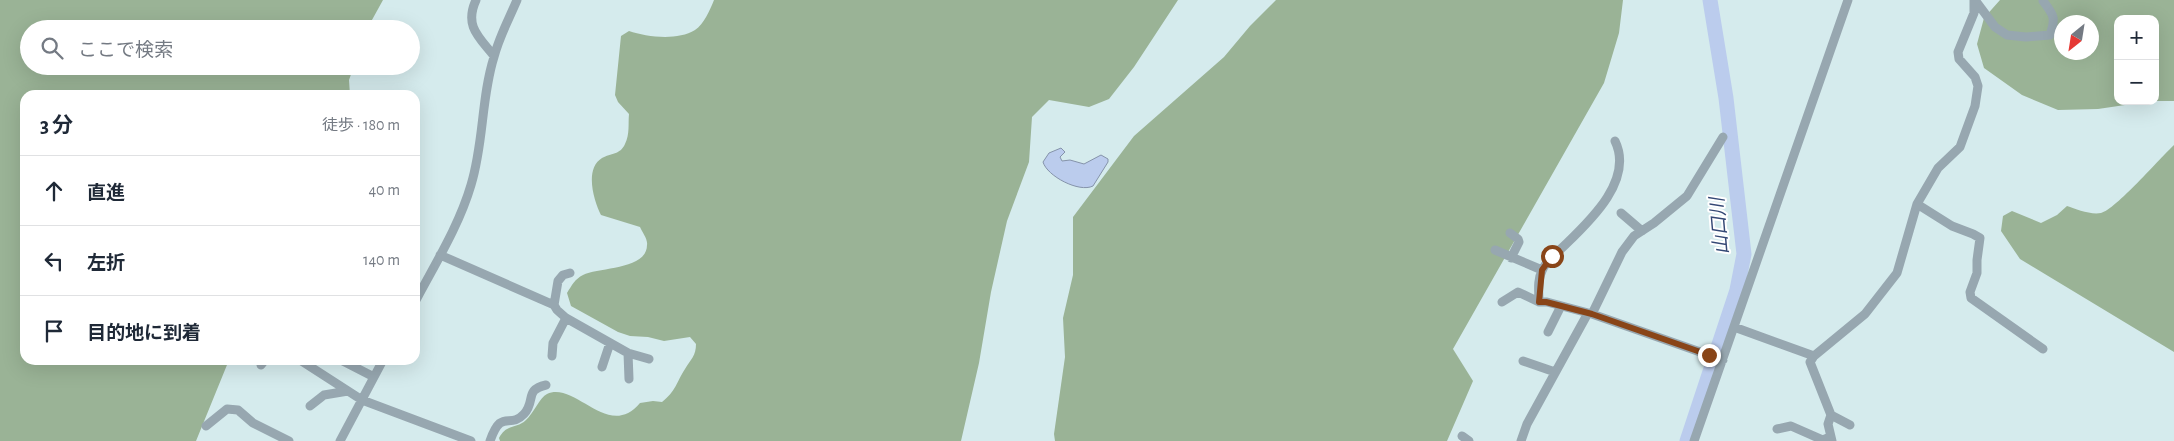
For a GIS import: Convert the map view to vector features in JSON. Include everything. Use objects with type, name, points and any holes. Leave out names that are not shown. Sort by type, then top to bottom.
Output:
[{"type":"street","points":[[476,0],[470,16],[474,31],[494,56]]},
{"type":"street","points":[[420,293],[440,255],[467,195],[479,155],[494,56],[517,0]]},
{"type":"street","points":[[1694,441],[1721,359],[1734,327],[1848,0]]},
{"type":"street","points":[[1974,0],[1995,27],[2007,35],[2026,37],[2050,35],[2054,24],[2053,13],[2043,1]]},
{"type":"street","points":[[1850,425],[1831,415],[1810,362],[1814,356],[1865,314],[1897,273],[1917,204],[1938,168],[1960,147],[1975,106],[1978,86],[1975,77],[1959,58],[1958,52],[1974,13],[1974,0]]},
{"type":"street","points":[[1521,441],[1527,424],[1555,372],[1590,314],[1622,252],[1634,236],[1687,196],[1723,137]]},
{"type":"street","points":[[1539,302],[1542,270],[1552,256],[1596,214],[1617,182],[1620,163],[1619,149],[1615,141]]},
{"type":"street","points":[[1917,204],[1952,226],[1980,238],[1976,260],[1977,273],[1970,292],[1970,298],[2043,349]]},
{"type":"street","points":[[1621,213],[1642,231]]},
{"type":"street","points":[[1510,233],[1519,242],[1511,258]]},
{"type":"street","points":[[1495,250],[1542,270]]},
{"type":"street","points":[[440,255],[554,305],[566,318],[628,353],[649,360]]},
{"type":"street","points":[[554,305],[558,281],[563,275],[570,273]]},
{"type":"street","points":[[1502,302],[1518,292],[1539,302],[1590,314],[1721,359]]},
{"type":"street","points":[[1548,332],[1561,306]]},
{"type":"street","points":[[552,356],[553,343],[566,318]]},
{"type":"street","points":[[1734,327],[1814,356]]},
{"type":"street","points":[[602,367],[610,343]]},
{"type":"street","points":[[628,353],[629,379]]},
{"type":"street","points":[[1523,361],[1555,372]]},
{"type":"street","points":[[308,365],[362,400],[471,441]]},
{"type":"street","points":[[351,365],[374,377]]},
{"type":"street","points":[[340,441],[380,365]]},
{"type":"street","points":[[490,441],[495,426],[500,422],[516,419],[524,415],[529,406],[533,391],[536,387],[546,385]]},
{"type":"street","points":[[310,406],[324,395],[348,391]]},
{"type":"street","points":[[206,426],[227,409],[231,408],[238,410],[253,423],[289,441]]},
{"type":"street","points":[[1777,429],[1791,426],[1823,440],[1830,440],[1828,424],[1831,415]]},
{"type":"green space","points":[[0,0],[383,0],[372,20],[20,20],[20,75],[351,75],[350,90],[20,90],[20,365],[227,365],[196,441],[0,441]]},
{"type":"green space","points":[[714,0],[1178,0],[1134,67],[1109,99],[1089,107],[1049,100],[1032,117],[1029,162],[1007,221],[991,292],[979,363],[961,441],[500,441],[499,438],[505,430],[523,423],[547,394],[558,392],[569,395],[592,408],[616,416],[628,413],[640,403],[662,402],[673,390],[694,355],[696,344],[690,337],[664,341],[648,337],[630,336],[618,332],[571,306],[567,293],[576,280],[583,275],[621,266],[639,259],[645,253],[647,245],[646,238],[640,227],[601,215],[593,194],[592,177],[597,163],[602,158],[621,150],[628,136],[629,114],[618,102],[615,95],[621,36],[629,31],[662,37],[680,36],[688,33],[695,30],[701,24]]},
{"type":"green space","points":[[1276,0],[1623,0],[1619,33],[1604,83],[1453,349],[1473,381],[1447,441],[1055,441],[1054,434],[1065,357],[1063,318],[1073,275],[1073,217],[1134,136],[1224,57],[1250,26]]},
{"type":"green space","points":[[2000,0],[2174,0],[2174,101],[2159,101],[2159,15],[2114,15],[2114,105],[2125,105],[2098,109],[2058,110],[2022,95],[1984,68],[1977,44],[1984,18]]},
{"type":"green space","points":[[2174,145],[2174,352],[2020,259],[2001,231],[2003,216],[2012,211],[2041,223],[2057,215],[2067,206],[2092,213],[2101,213],[2108,210]]},
{"type":"water","points":[[1061,148],[1065,152],[1060,157],[1062,161],[1070,160],[1084,164],[1101,155],[1108,159],[1093,186],[1087,188],[1072,185],[1051,173],[1043,162],[1049,153]]},
{"type":"waterway","name":"山口川","points":[[1687,441],[1737,290],[1744,254],[1726,98],[1710,0]]},
{"type":"route","points":[[1552,256],[1540,276],[1539,302],[1546,302],[1592,314],[1709,355]]}]
